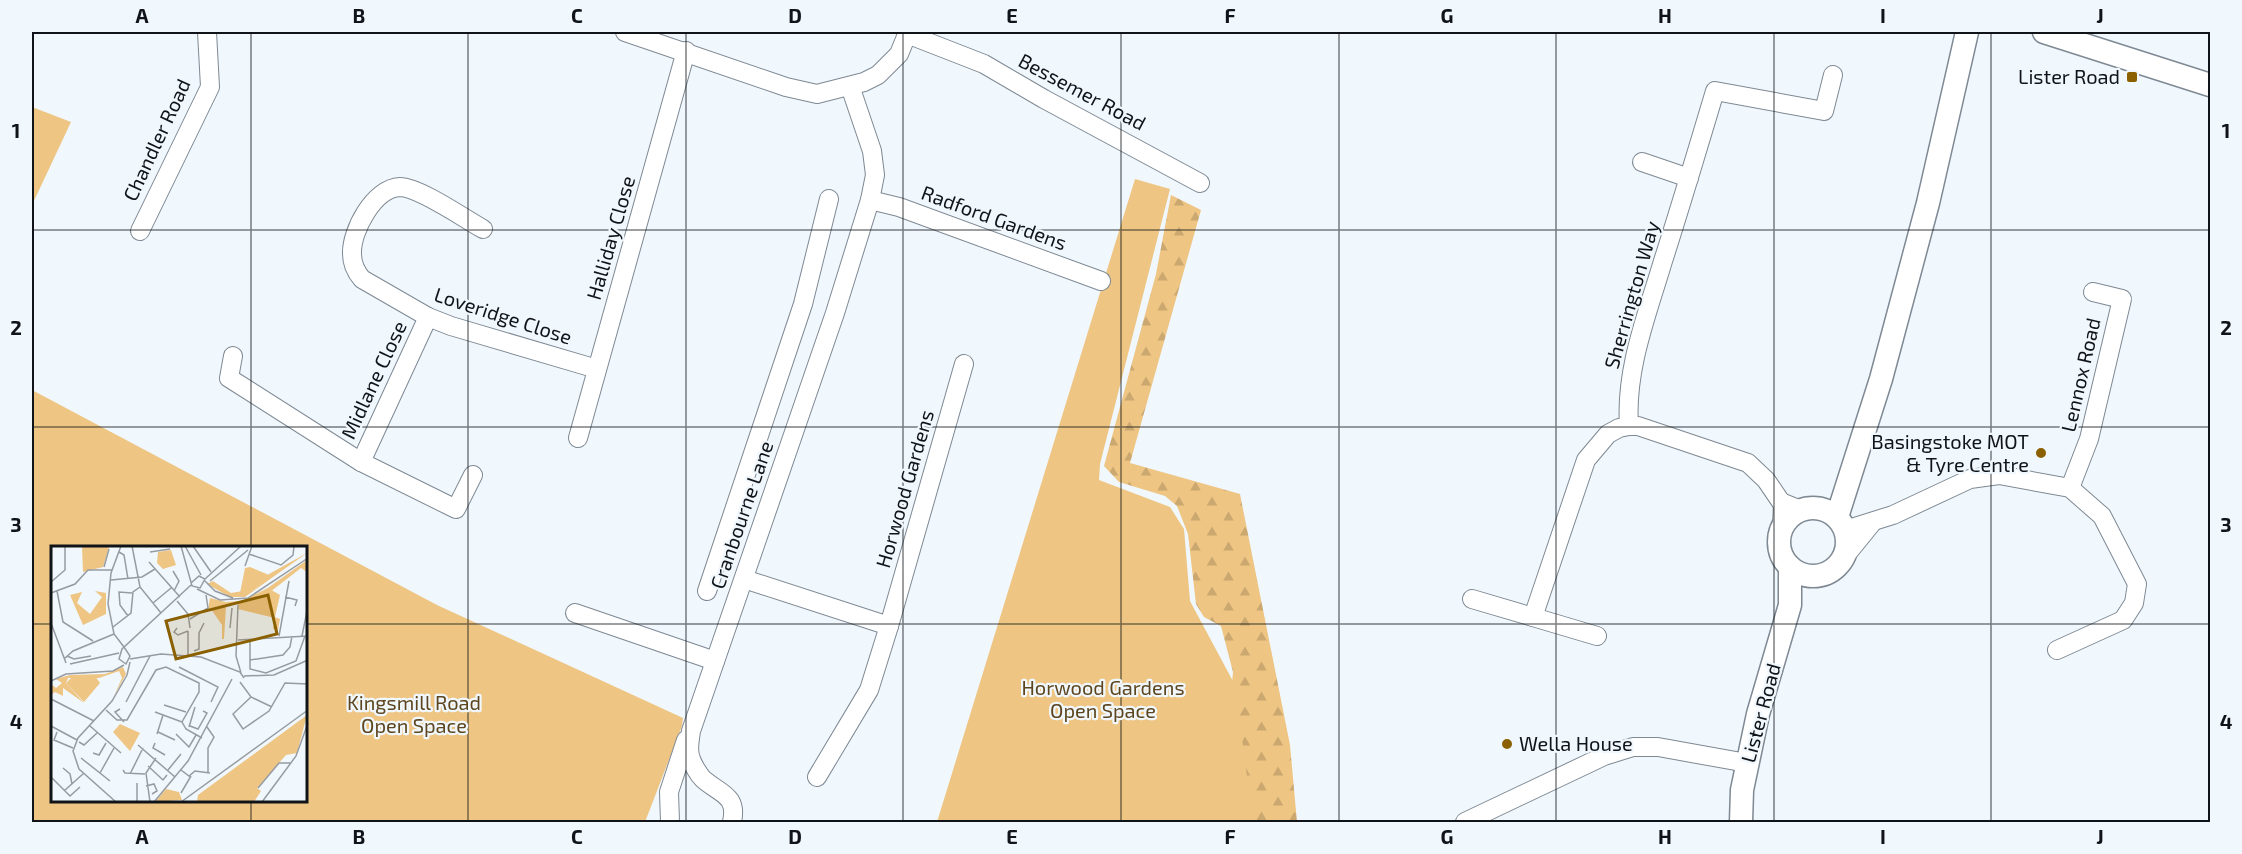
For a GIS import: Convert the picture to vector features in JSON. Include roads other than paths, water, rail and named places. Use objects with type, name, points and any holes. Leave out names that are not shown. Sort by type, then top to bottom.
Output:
[{"type":"street","name":"Chandler Road","points":[[140,231],[210,87],[207,32]]},
{"type":"street","points":[[625,32],[804,92],[817,94],[864,82],[878,75],[899,54],[907,33]]},
{"type":"street","points":[[1817,514],[1846,486],[1881,379],[1928,203],[1967,32]]},
{"type":"street","points":[[2044,32],[2211,85]]},
{"type":"street","name":"Bessemer Road","points":[[907,33],[984,64],[1200,183]]},
{"type":"street","name":"Halliday Close","points":[[578,438],[686,51]]},
{"type":"street","name":"Sherrington Way","points":[[1629,426],[1630,383],[1644,317],[1715,91],[1824,111],[1833,75]]},
{"type":"street","name":"Cranbourne Lane","points":[[732,822],[734,813],[732,803],[724,793],[702,778],[690,758],[689,749],[692,731],[835,313],[870,201],[875,175],[872,151],[850,86]]},
{"type":"street","points":[[1642,162],[1689,178]]},
{"type":"street","name":"Loveridge Close","points":[[483,229],[416,191],[402,187],[386,191],[373,202],[366,212],[352,244],[352,261],[356,272],[374,288],[428,317],[451,326],[597,369]]},
{"type":"street","name":"Cranbourne Lane","points":[[707,591],[803,304],[830,199]]},
{"type":"street","name":"Radford Gardens","points":[[870,201],[899,207],[1101,281]]},
{"type":"street","name":"Lennox Road","points":[[2070,488],[2090,439],[2122,299],[2093,292]]},
{"type":"street","points":[[803,304],[835,313]]},
{"type":"street","name":"Midlane Close","points":[[361,462],[428,317]]},
{"type":"street","name":"Midlane Close","points":[[233,356],[230,378],[361,462],[456,509],[473,475]]},
{"type":"street","name":"Horwood Gardens","points":[[817,777],[869,690],[964,364]]},
{"type":"street","points":[[1533,617],[1586,460],[1608,434],[1629,426],[1674,437],[1748,464],[1766,480],[1817,514],[1848,545],[1846,555]]},
{"type":"street","points":[[1872,523],[1817,514],[1786,521],[1779,538],[1783,559],[1798,573],[1808,576],[1819,576],[1835,570],[1872,523],[1970,479],[1999,475],[2070,488],[2102,516],[2137,584],[2134,603],[2123,620],[2057,650]]},
{"type":"street","name":"Lister Road","points":[[1742,822],[1742,790],[1747,763],[1758,714],[1790,605],[1790,567]]},
{"type":"street","name":"Lister Road","points":[[1790,605],[1819,576]]},
{"type":"street","points":[[744,579],[889,626]]},
{"type":"street","points":[[1472,599],[1597,636]]},
{"type":"street","points":[[575,613],[716,661]]},
{"type":"street","name":"Cranbourne Lane","points":[[670,822],[669,792],[685,741],[692,731]]},
{"type":"street","points":[[1465,822],[1604,756],[1633,747],[1658,747],[1747,763]]},
{"type":"place","name":"Lister Road","points":[[2132,77]]},
{"type":"place","name":"Basingstoke MOT & Tyre Centre","points":[[2041,453]]},
{"type":"place","name":"Wella House","points":[[1507,744]]},
{"type":"park label","name":"Horwood Gardens Open Space","points":[[1103,700]]},
{"type":"park label","name":"Kingsmill Road Open Space","points":[[414,714]]}]
